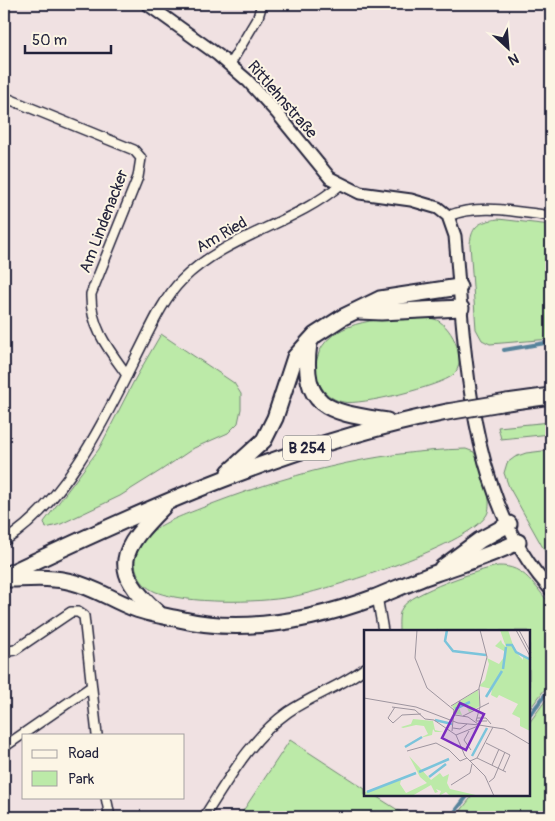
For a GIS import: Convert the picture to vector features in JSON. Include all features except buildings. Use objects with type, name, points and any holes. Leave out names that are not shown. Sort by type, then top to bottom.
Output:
[{"type":"highway","points":[[221,479],[264,440],[275,418],[295,358],[328,325],[380,299],[459,287]]},
{"type":"highway","points":[[358,311],[381,312],[461,308]]},
{"type":"highway","points":[[309,343],[307,372],[309,383],[318,400],[336,412],[394,423]]},
{"type":"highway","name":"B 254","points":[[4,578],[170,500],[221,479],[329,441],[394,423],[447,412],[551,396]]},
{"type":"highway","points":[[160,614],[134,590],[126,571],[126,560],[133,538],[170,500]]},
{"type":"highway","points":[[437,572],[459,554],[493,531],[509,524]]},
{"type":"highway","points":[[4,578],[43,578],[70,581],[92,588],[133,608],[196,623],[258,624],[323,614],[377,596],[437,572],[467,564],[518,542]]},
{"type":"street","name":"Rittlehnstraße","points":[[147,4],[230,64],[277,113],[319,167],[340,185]]},
{"type":"street","points":[[230,64],[258,17],[262,4]]},
{"type":"street","name":"Am Lindenacker","points":[[4,97],[134,150],[141,158],[138,177],[92,294],[91,306],[92,318],[102,338],[127,375]]},
{"type":"street","points":[[340,185],[360,193],[411,200],[438,208],[448,216],[455,236],[469,386],[478,432],[492,481],[509,524],[529,561],[551,590]]},
{"type":"street","name":"Am Ried","points":[[4,541],[38,513],[65,480],[89,445],[160,310],[181,281],[219,250],[322,200],[340,185]]},
{"type":"street","points":[[448,216],[461,211],[477,209],[551,216]]},
{"type":"street","points":[[377,596],[383,630]]},
{"type":"street","points":[[4,652],[15,650],[71,612],[78,612],[84,616],[97,734]]},
{"type":"street","points":[[204,817],[245,755],[272,725],[304,702],[340,684],[364,669]]},
{"type":"street","points":[[23,734],[91,687]]},
{"type":"street","points":[[4,747],[22,735]]},
{"type":"street","points":[[106,798],[110,817]]},
{"type":"green space","points":[[498,219],[551,225],[551,339],[490,344],[482,340],[476,329],[471,238],[475,229],[481,223]]},
{"type":"green space","points":[[411,317],[437,320],[448,330],[453,337],[459,354],[457,369],[453,375],[417,389],[366,401],[340,401],[324,391],[317,378],[316,363],[322,346],[331,337],[355,324]]},
{"type":"green space","points":[[161,334],[234,383],[241,394],[241,409],[238,423],[228,433],[194,448],[120,496],[61,524],[46,528],[44,522],[99,449],[135,379]]},
{"type":"green space","points":[[551,422],[551,434],[501,439],[498,427]]},
{"type":"green space","points":[[466,449],[474,452],[482,473],[489,497],[488,512],[478,524],[458,538],[366,576],[291,597],[222,601],[185,599],[156,592],[146,586],[137,572],[135,559],[137,548],[153,530],[177,518],[231,497],[296,476],[363,460],[397,454]]},
{"type":"green space","points":[[551,450],[551,562],[509,487],[504,473],[507,463],[515,457],[526,453]]},
{"type":"green space","points":[[498,566],[515,569],[529,578],[551,605],[551,681],[530,709],[530,630],[399,630],[400,613],[408,602],[431,589]]},
{"type":"green space","points":[[551,693],[551,817],[456,817],[472,796],[530,796],[530,722]]},
{"type":"green space","points":[[290,740],[364,788],[364,796],[376,796],[409,817],[239,817]]},
{"type":"waterway","points":[[504,350],[551,342]]},
{"type":"waterway","points":[[530,715],[551,687]]},
{"type":"waterway","points":[[451,817],[467,796]]}]
